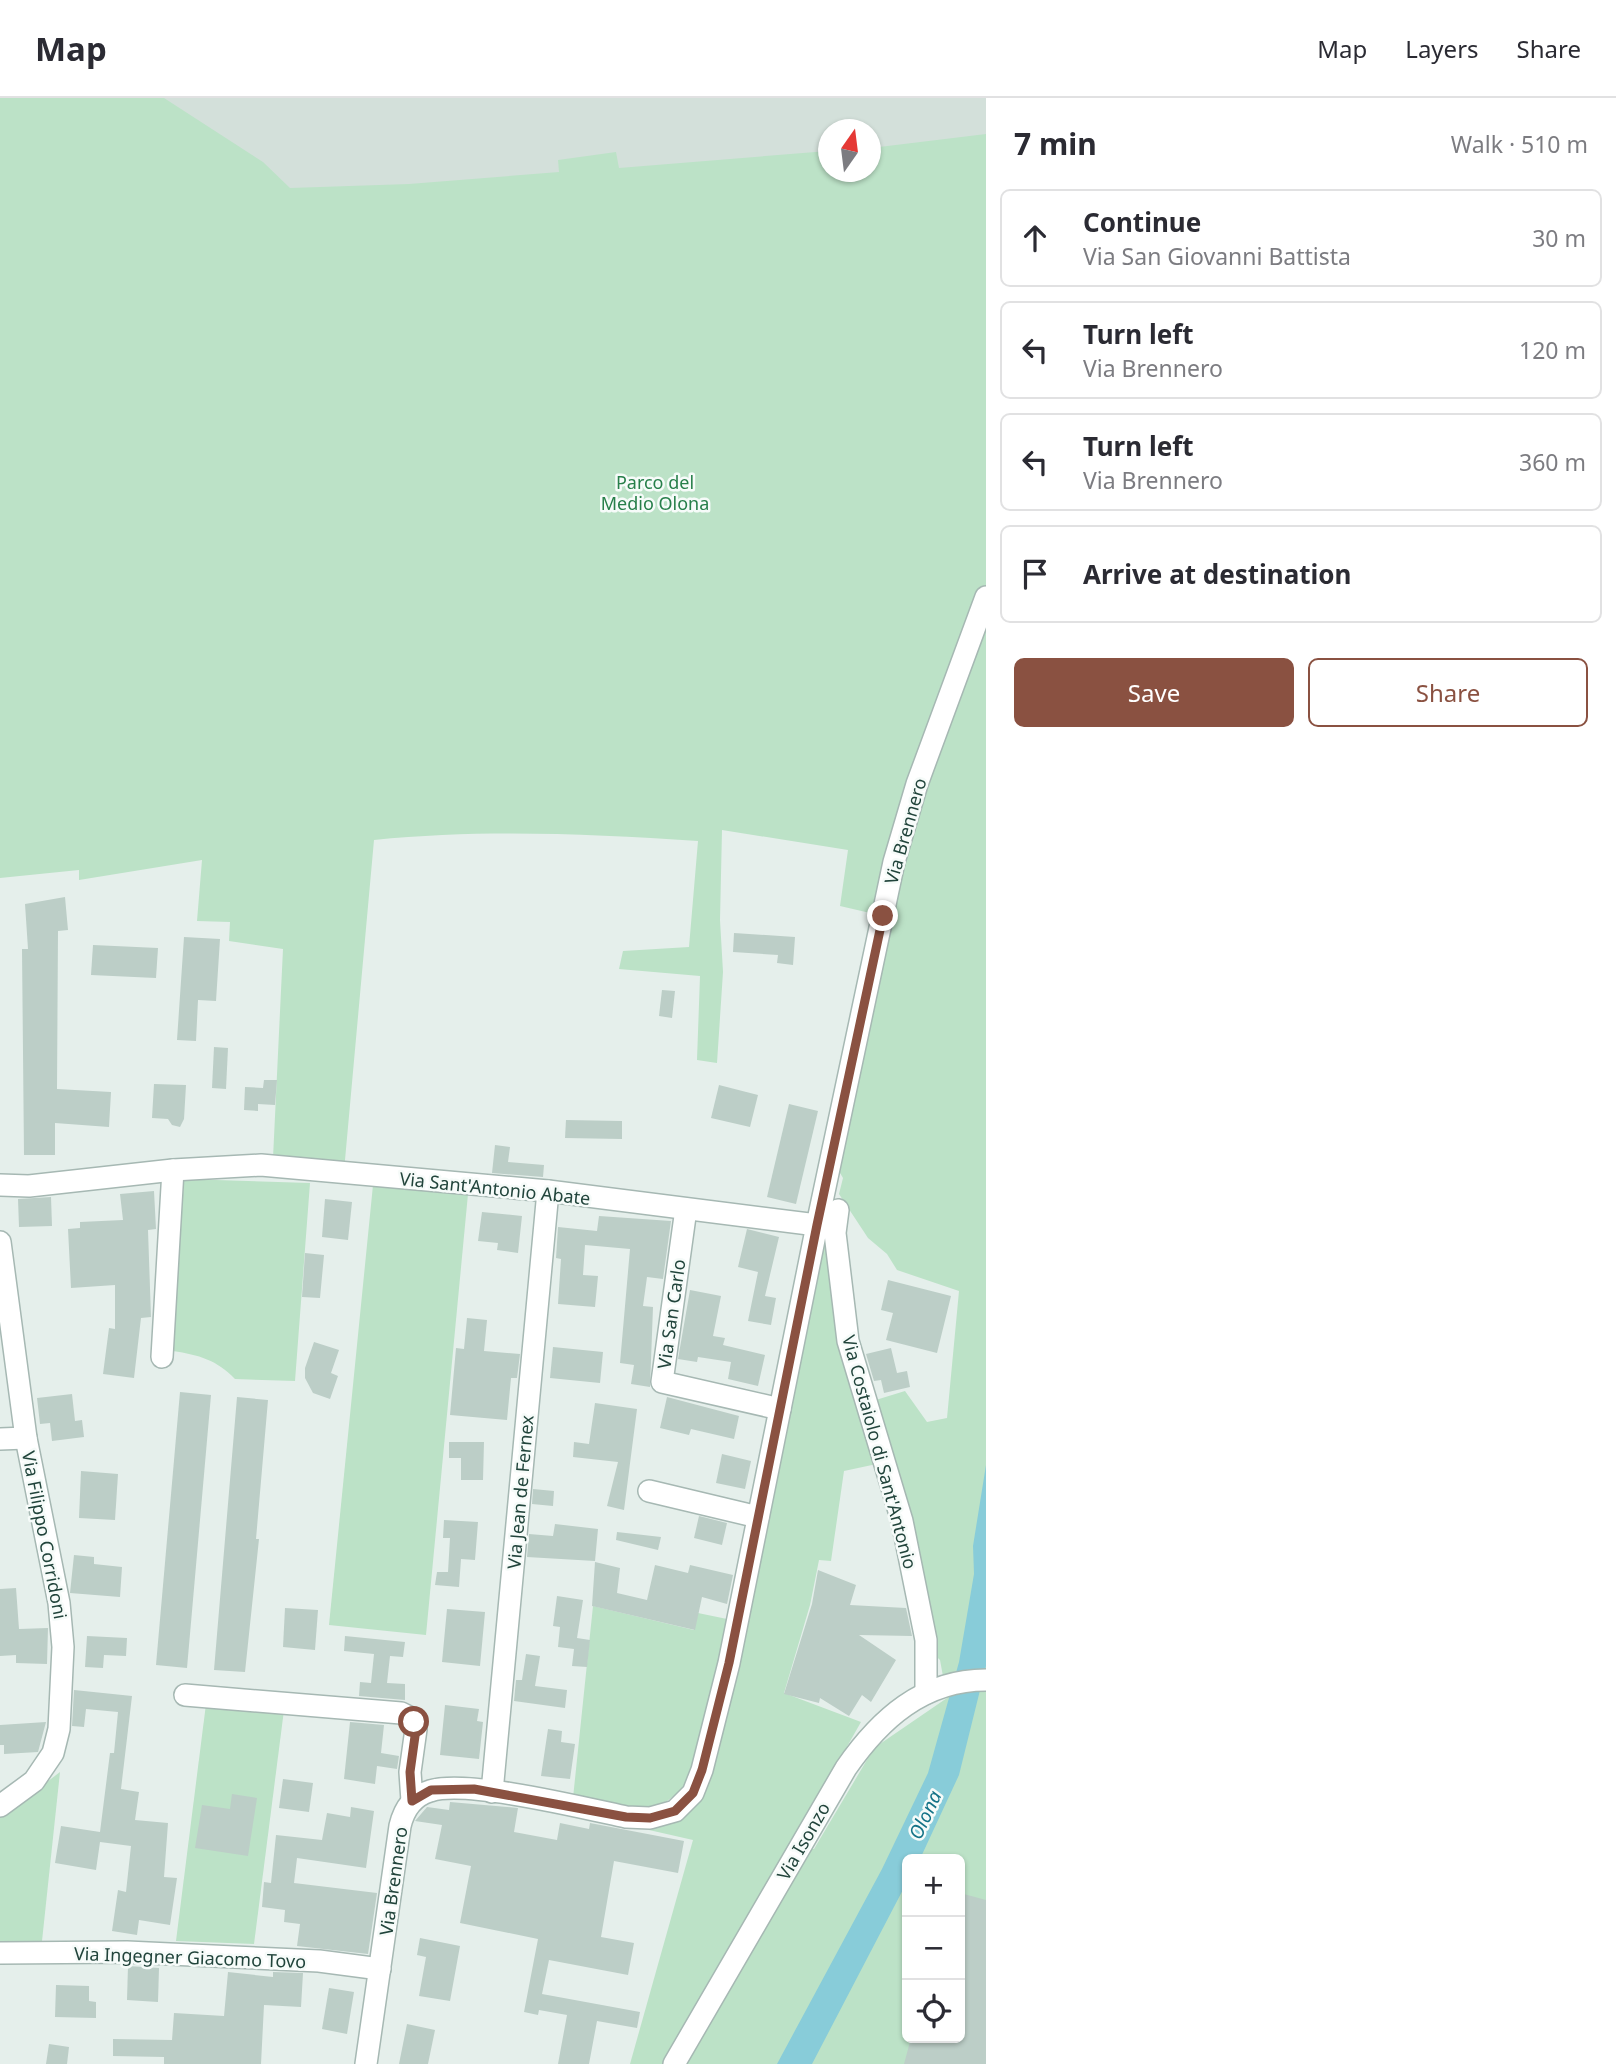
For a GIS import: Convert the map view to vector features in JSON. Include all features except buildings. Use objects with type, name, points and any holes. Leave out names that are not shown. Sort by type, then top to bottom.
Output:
[{"type":"street","name":"Via Brennero","points":[[366,2064],[400,1826],[412,1801],[441,1789],[492,1792],[626,1817],[650,1818],[675,1811],[693,1793],[702,1770],[729,1663],[817,1225],[894,862],[917,784],[986,597]]},
{"type":"street","name":"Via Sant'Antonio Abate","points":[[0,1185],[29,1186],[173,1170],[261,1166],[548,1191],[817,1225]]},
{"type":"street","points":[[162,1357],[173,1170]]},
{"type":"street","name":"Via Jean de Fernex","points":[[492,1792],[548,1191]]},
{"type":"street","name":"Via San Carlo","points":[[686,1209],[662,1382],[780,1409]]},
{"type":"street","name":"Via Costaiolo di Sant'Antonio","points":[[838,1210],[835,1233],[848,1341],[902,1521],[926,1640],[928,1692]]},
{"type":"street","name":"Via Filippo Corridoni","points":[[0,1242],[26,1438],[62,1622],[62,1705],[58,1738],[47,1767],[28,1787],[0,1806]]},
{"type":"street","points":[[0,1439],[26,1438]]},
{"type":"street","points":[[649,1491],[758,1517]]},
{"type":"street","name":"Via Isonzo","points":[[674,2064],[846,1768],[865,1740],[889,1716],[928,1692],[955,1683],[986,1680]]},
{"type":"street","points":[[185,1695],[401,1713],[409,1717],[416,1729],[410,1772],[412,1801]]},
{"type":"street","name":"Via Ingegner Giacomo Tovo","points":[[0,1953],[127,1952],[319,1961],[380,1969]]},
{"type":"shaded area","points":[[0,98],[986,98],[986,336],[879,182],[881,182],[881,119],[818,119],[818,173],[397,233]]},
{"type":"green space","name":"Parco del Medio Olona","points":[[0,98],[164,98],[263,162],[290,188],[409,184],[559,172],[558,160],[616,152],[619,168],[818,152],[818,182],[881,182],[881,147],[986,134],[986,2064],[630,2064],[693,1840],[649,1830],[651,1817],[693,1793],[827,1179],[866,1403],[905,1391],[927,1422],[947,1418],[959,1291],[897,1270],[887,1254],[868,1238],[839,1194],[843,1178],[833,1161],[883,916],[840,906],[848,850],[722,830],[720,920],[723,972],[717,1063],[697,1060],[700,976],[619,969],[623,951],[689,947],[698,841],[536,834],[374,840],[344,1171],[273,1158],[283,949],[229,941],[230,922],[197,921],[202,860],[79,880],[79,870],[0,878]],"holes":[[[886,1462],[925,1599],[929,1601],[937,1645],[935,1655],[940,1660],[947,1698],[874,1748],[814,1849],[791,1845],[861,1722],[784,1693],[810,1605],[819,1560],[831,1561],[844,1471]]]},
{"type":"green space","points":[[184,1179],[310,1183],[295,1381],[235,1379],[207,1359],[173,1351]]},
{"type":"green space","points":[[373,1185],[468,1194],[426,1635],[329,1625]]},
{"type":"green space","points":[[593,1606],[694,1630],[698,1613],[727,1619],[712,1701],[696,1761],[678,1792],[664,1803],[653,1807],[623,1809],[573,1798]]},
{"type":"green space","points":[[206,1704],[284,1710],[254,1944],[176,1941]]},
{"type":"green space","points":[[60,1772],[42,1941],[0,1941],[0,1818]]},
{"type":"water","name":"Olona","points":[[986,1465],[986,1666],[959,1775],[922,1854],[902,1854],[902,1892],[812,2064],[777,2064],[882,1869],[928,1773],[959,1662],[974,1574],[973,1546]]},
{"type":"route","points":[[414,1722],[416,1729],[410,1772],[412,1801],[431,1790],[474,1789],[626,1817],[650,1818],[675,1811],[693,1793],[702,1770],[729,1663],[817,1225],[883,916]]}]
